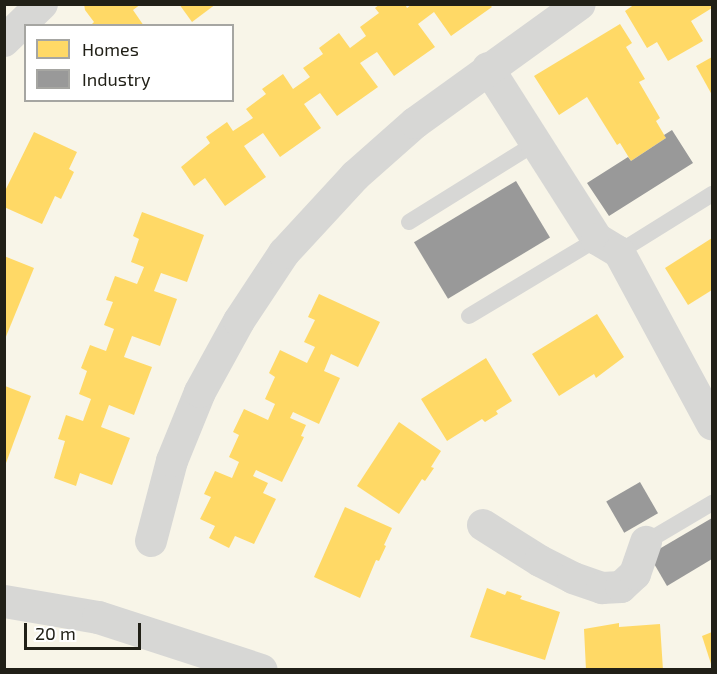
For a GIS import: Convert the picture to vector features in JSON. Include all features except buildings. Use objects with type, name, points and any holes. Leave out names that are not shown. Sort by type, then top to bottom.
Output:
[{"type":"main road","points":[[4,601],[98,617],[261,669]]},
{"type":"street","points":[[4,41],[42,4]]},
{"type":"street","points":[[151,541],[172,461],[200,392],[239,321],[284,253],[355,176],[415,123],[488,68],[580,4]]},
{"type":"street","points":[[488,68],[536,143],[608,245],[708,410]]},
{"type":"street","points":[[483,525],[540,561],[573,578],[602,588],[621,587],[635,574],[646,542]]},
{"type":"lane","points":[[410,222],[536,143]]},
{"type":"lane","points":[[469,316],[712,194]]},
{"type":"lane","points":[[646,542],[712,504]]}]
